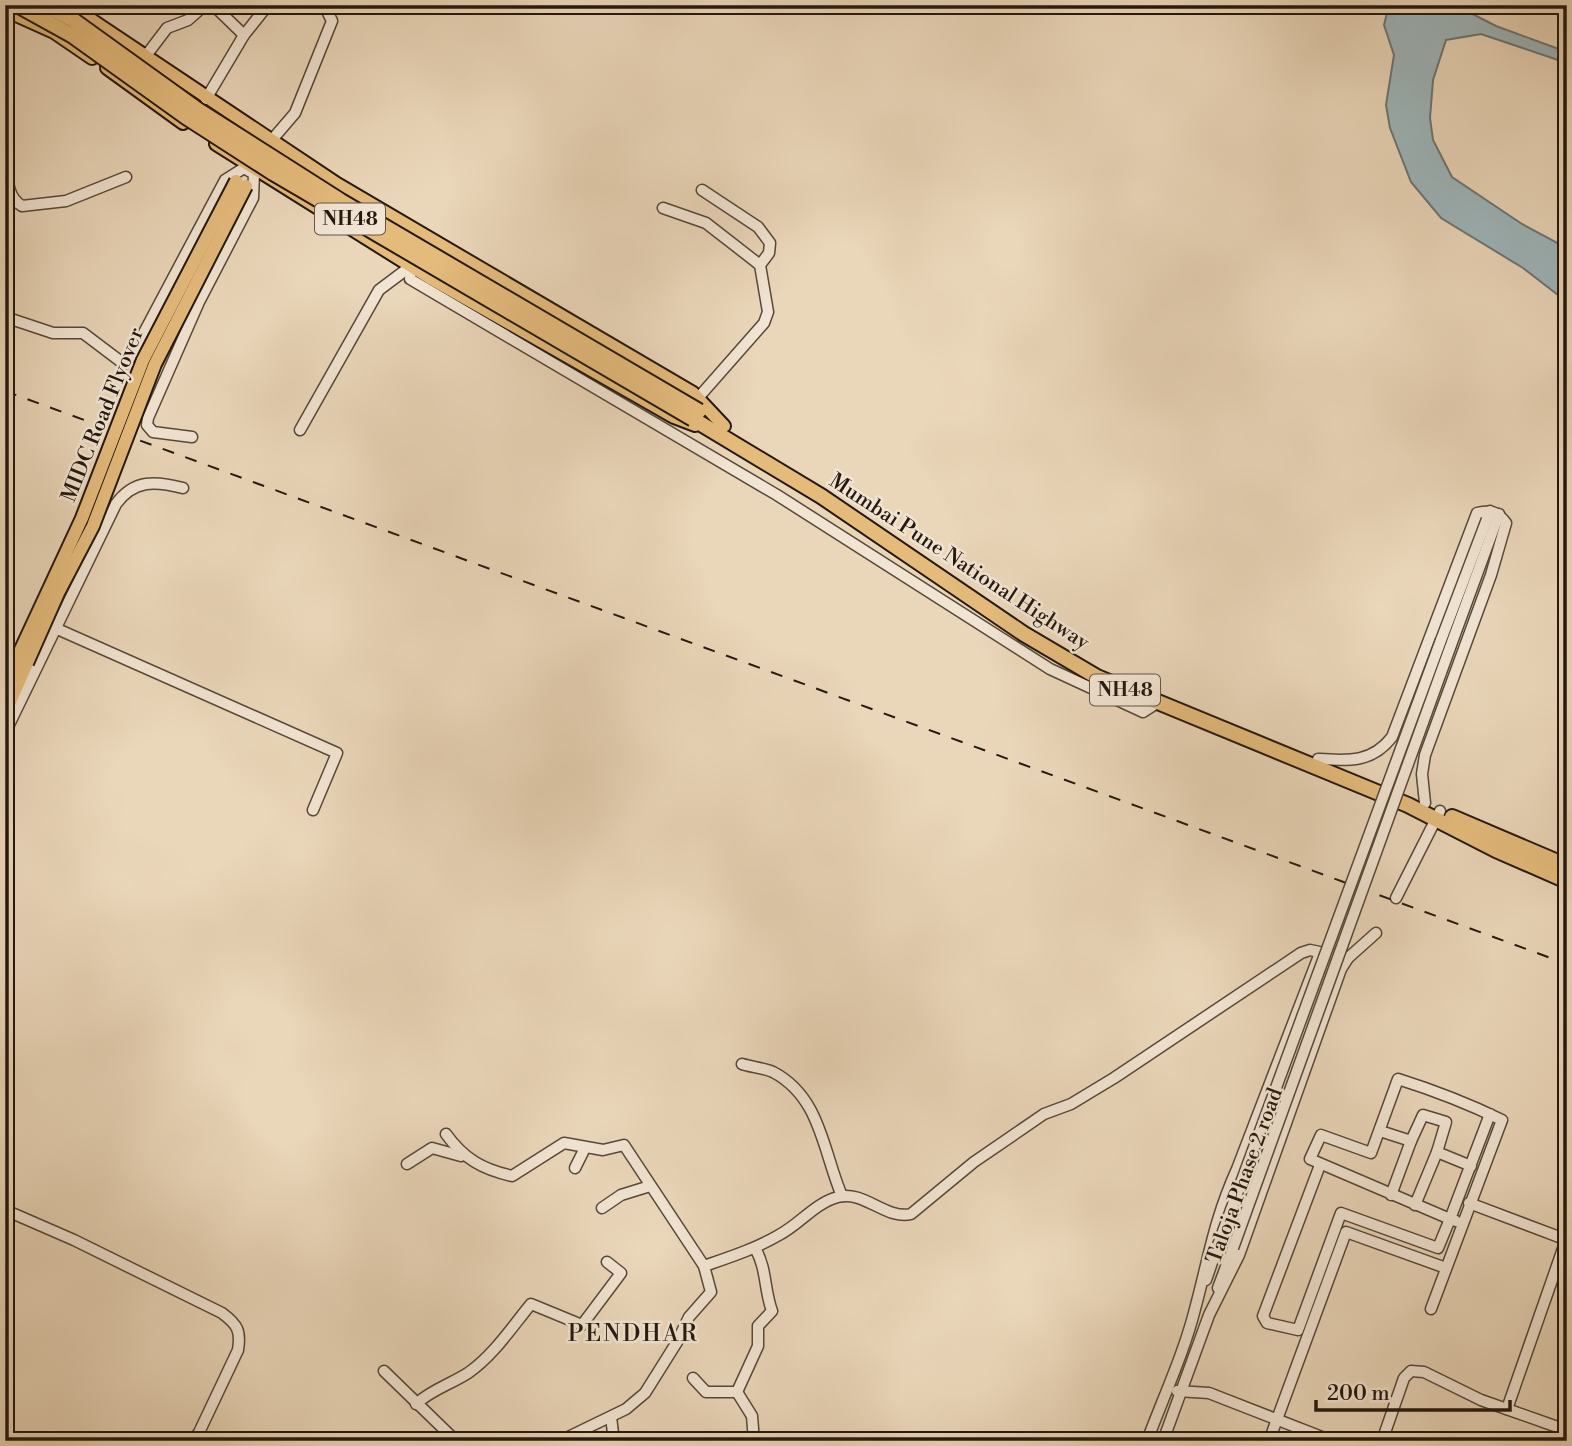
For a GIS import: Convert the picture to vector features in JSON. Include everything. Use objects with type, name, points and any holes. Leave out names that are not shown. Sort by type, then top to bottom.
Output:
[{"type":"highway","name":"NH48","points":[[17,5],[73,36],[186,117],[273,173],[697,410]]},
{"type":"highway","name":"NH48","points":[[45,5],[73,20],[198,110],[341,201],[697,410],[721,430]]},
{"type":"highway","name":"Mumbai Pune National Highway","points":[[721,430],[1062,658],[1157,703],[1567,866]]},
{"type":"highway","name":"Mumbai Pune National Highway","points":[[721,430],[826,489],[1047,640],[1130,683],[1425,803],[1438,815],[1567,881]]},
{"type":"main road","points":[[69,5],[271,141],[697,410]]},
{"type":"main road","points":[[5,10],[54,32],[250,170],[411,266],[674,417],[721,430]]},
{"type":"main road","name":"MIDC Road Flyover","points":[[17,663],[82,519],[143,360],[263,145],[271,141]]},
{"type":"main road","points":[[5,686],[17,663]]},
{"type":"main road","points":[[5,713],[17,663]]},
{"type":"street","points":[[145,57],[167,28],[188,20],[205,5]]},
{"type":"street","points":[[213,5],[244,35]]},
{"type":"street","points":[[206,99],[244,35],[268,5]]},
{"type":"street","points":[[271,141],[295,113],[332,21],[324,5]]},
{"type":"street","points":[[5,150],[8,185],[16,203],[22,206],[66,201],[126,177]]},
{"type":"street","points":[[5,317],[53,333],[83,333],[121,364],[128,362],[225,180],[250,170],[253,198],[199,302],[148,418],[147,425],[153,432],[192,437]]},
{"type":"street","points":[[702,190],[768,236],[769,254],[761,265]]},
{"type":"street","points":[[663,208],[706,223],[761,265],[768,312],[765,323],[697,410]]},
{"type":"street","points":[[300,430],[379,290],[411,266]]},
{"type":"street","points":[[411,266],[410,279],[765,487],[1050,669],[1143,712],[1157,703]]},
{"type":"street","points":[[5,733],[124,493],[145,482],[183,488]]},
{"type":"street","points":[[1195,1310],[1441,640],[1494,512]]},
{"type":"street","points":[[1209,1315],[1451,645],[1494,512]]},
{"type":"street","points":[[1318,759],[1352,762],[1371,756],[1385,747],[1392,737],[1476,513],[1494,512],[1506,523],[1491,575],[1424,755],[1422,774],[1425,803]]},
{"type":"street","points":[[55,628],[337,753],[313,810]]},
{"type":"street","points":[[5,648],[17,663]]},
{"type":"street","points":[[1396,898],[1438,815]]},
{"type":"street","name":"Taloja Phase 2 road","points":[[1163,1441],[1209,1315],[1231,1273],[1348,958],[1376,933]]},
{"type":"street","points":[[704,1266],[755,1248],[782,1234],[829,1201],[842,1196],[876,1204],[897,1214],[911,1214],[1003,1142],[1058,1107],[1071,1104],[1301,953],[1310,950],[1348,958]]},
{"type":"street","name":"Taloja Phase 2 road","points":[[1147,1441],[1195,1310],[1206,1254],[1221,1203],[1320,953]]},
{"type":"street","points":[[742,1064],[773,1072],[799,1093],[811,1109],[842,1196]]},
{"type":"street","points":[[1431,1309],[1502,1120],[1398,1079],[1370,1153],[1320,1135],[1310,1160],[1462,1224]]},
{"type":"street","points":[[1320,1166],[1264,1320],[1296,1331],[1341,1213],[1438,1248],[1490,1114]]},
{"type":"street","points":[[1391,1195],[1423,1115],[1446,1122],[1415,1205]]},
{"type":"street","points":[[1380,1131],[1411,1141]]},
{"type":"street","points":[[446,1135],[462,1156]]},
{"type":"street","points":[[407,1164],[432,1148],[462,1156],[488,1171],[512,1176],[521,1174],[564,1143],[603,1150],[624,1145],[704,1266],[711,1292],[689,1317],[677,1342],[645,1393],[611,1417],[560,1441]]},
{"type":"street","points":[[575,1168],[585,1148]]},
{"type":"street","points":[[1437,1152],[1471,1166]]},
{"type":"street","points":[[602,1208],[621,1195],[650,1186]]},
{"type":"street","points":[[1469,1203],[1566,1240],[1507,1409]]},
{"type":"street","points":[[5,1210],[85,1245],[222,1313],[236,1324],[241,1335],[238,1350],[196,1438],[209,1441]]},
{"type":"street","points":[[1269,1441],[1346,1232],[1446,1268]]},
{"type":"street","points":[[737,1392],[758,1346],[758,1326],[772,1311],[767,1298],[766,1271],[755,1248]]},
{"type":"street","points":[[1324,1257],[1336,1261]]},
{"type":"street","points":[[416,1404],[425,1395],[469,1372],[501,1342],[531,1304],[582,1325],[621,1273],[607,1262]]},
{"type":"street","points":[[1306,1309],[1317,1313]]},
{"type":"street","points":[[384,1371],[456,1441]]},
{"type":"street","points":[[1382,1441],[1404,1378],[1412,1371],[1424,1372],[1507,1409],[1567,1429],[1566,1441]]},
{"type":"street","points":[[693,1378],[706,1392],[737,1392]]},
{"type":"street","points":[[1167,1388],[1181,1393],[1209,1393],[1332,1441]]},
{"type":"street","points":[[737,1392],[752,1416],[754,1441]]},
{"type":"street","points":[[611,1417],[614,1441]]},
{"type":"water","points":[[1389,5],[1455,5],[1496,26],[1567,52],[1567,63],[1481,34],[1446,40],[1433,80],[1430,118],[1433,140],[1452,177],[1522,224],[1567,248],[1567,302],[1523,268],[1441,218],[1411,182],[1390,128],[1386,105],[1394,55],[1384,25]]},
{"type":"railway","points":[[5,391],[1567,964]]},
{"type":"district","name":"PENDHAR","points":[[633,1334]]}]
